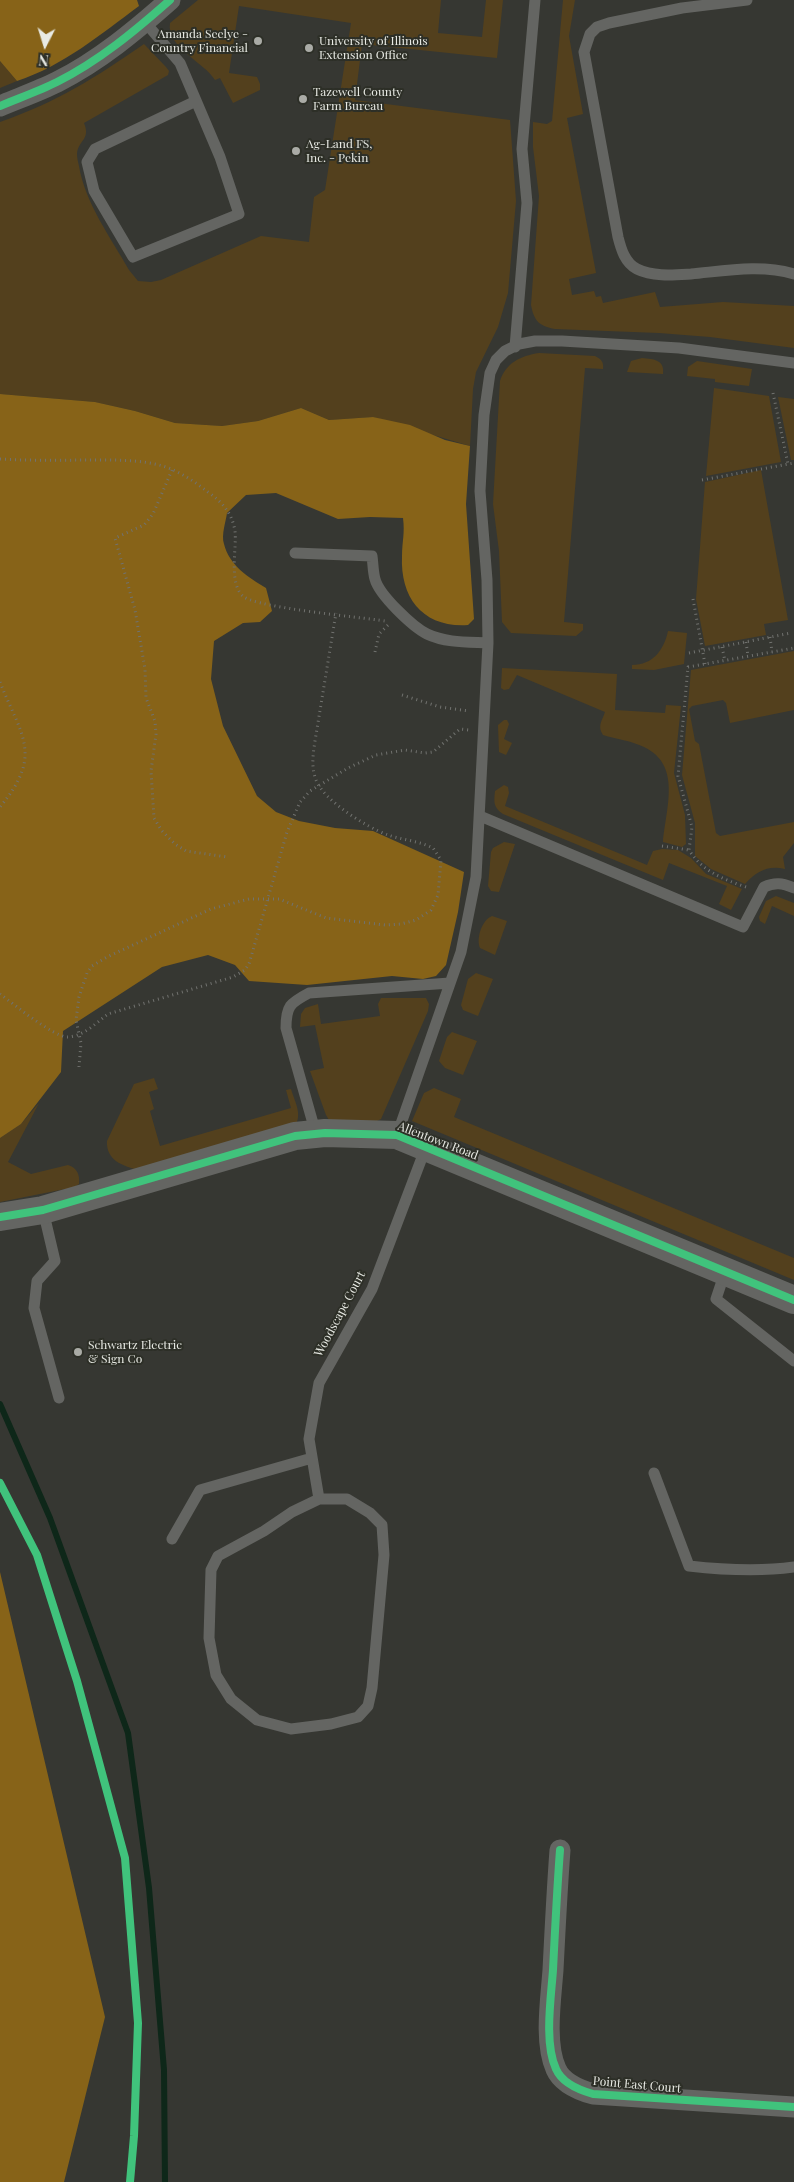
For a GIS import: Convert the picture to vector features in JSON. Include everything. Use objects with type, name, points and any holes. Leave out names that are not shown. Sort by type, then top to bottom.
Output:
[{"type":"street","points":[[0,106],[57,82],[117,43],[170,0]]},
{"type":"street","name":"Allentown Road","points":[[0,1217],[43,1210],[295,1136],[316,1134],[397,1135],[794,1300]]},
{"type":"street","name":"Point East Court","points":[[560,1850],[551,1994],[550,2052],[556,2071],[562,2079],[580,2090],[592,2094],[794,2107]]},
{"type":"lane","points":[[514,347],[527,203],[522,149],[535,0]]},
{"type":"lane","points":[[747,0],[717,2],[609,23],[597,28],[590,34],[584,52],[622,251],[628,261],[637,269],[663,275],[756,269],[776,270],[794,274]]},
{"type":"lane","points":[[145,22],[180,63],[196,100],[220,157],[239,214],[133,258],[94,191],[87,162],[95,149],[196,100]]},
{"type":"lane","points":[[397,1135],[461,952],[476,877],[488,643],[488,580],[480,491],[484,415],[490,373],[496,360],[505,351],[535,341],[679,348],[794,363]]},
{"type":"lane","points":[[295,553],[372,556],[375,581],[391,604],[412,624],[428,634],[456,642],[488,643]]},
{"type":"lane","points":[[480,816],[743,927],[764,887],[774,883],[794,888]]},
{"type":"lane","points":[[316,1134],[286,1028],[286,1013],[293,1002],[309,993],[450,983]]},
{"type":"lane","name":"Woodscape Court","points":[[319,1499],[309,1439],[319,1383],[372,1289],[426,1147]]},
{"type":"lane","points":[[43,1210],[55,1261],[37,1280],[34,1308],[59,1398]]},
{"type":"lane","points":[[725,1271],[716,1299],[794,1361]]},
{"type":"lane","points":[[172,1539],[200,1490],[312,1458]]},
{"type":"lane","points":[[654,1473],[688,1566],[728,1570],[774,1570],[794,1567]]},
{"type":"lane","points":[[319,1499],[347,1499],[370,1513],[382,1525],[384,1555],[372,1688],[368,1706],[358,1717],[331,1724],[291,1729],[256,1720],[231,1699],[216,1675],[209,1638],[211,1570],[218,1556],[264,1531],[292,1512],[319,1499]]},
{"type":"path","points":[[773,393],[788,464]]},
{"type":"path","points":[[0,459],[137,461],[160,465],[189,478],[224,505],[230,514],[235,532],[235,576],[237,588],[243,596],[265,604],[392,622],[379,634],[375,652]]},
{"type":"path","points":[[702,480],[794,463]]},
{"type":"path","points":[[172,470],[152,514],[144,525],[115,538],[136,617],[145,669],[146,698],[155,721],[156,734],[151,771],[154,818],[168,838],[186,850],[227,856]]},
{"type":"path","points":[[693,599],[705,664]]},
{"type":"path","points":[[79,1066],[82,1042],[76,1020],[79,997],[87,972],[92,966],[107,957],[211,909],[249,899],[268,898],[278,899],[326,918],[385,925],[401,924],[416,920],[431,910],[438,895],[441,860],[433,848],[389,835],[351,816],[318,785],[314,773],[314,751],[336,614]]},
{"type":"path","points":[[689,653],[791,633]]},
{"type":"path","points":[[770,637],[772,652]]},
{"type":"path","points":[[746,642],[748,656]]},
{"type":"path","points":[[722,646],[725,661]]},
{"type":"path","points":[[689,850],[692,828],[678,776],[688,667],[794,648]]},
{"type":"path","points":[[0,682],[24,736],[26,747],[20,778],[0,807]]},
{"type":"path","points":[[402,695],[450,709],[470,711]]},
{"type":"path","points":[[0,994],[57,1034],[70,1037],[93,1027],[108,1014],[234,977],[246,970],[294,815],[300,802],[318,785],[376,755],[406,750],[425,753],[433,752],[460,729],[469,730]]},
{"type":"path","points":[[662,846],[689,850],[704,868],[718,877],[747,888]]},
{"type":"shaded area","points":[[0,0],[137,0],[139,6],[66,58],[34,75],[17,81],[0,61]]},
{"type":"shaded area","points":[[198,0],[441,0],[438,33],[482,37],[486,0],[503,0],[497,58],[362,44],[355,100],[510,120],[516,201],[508,293],[498,327],[476,372],[473,389],[470,446],[373,417],[329,420],[301,408],[258,421],[222,426],[175,423],[95,402],[0,394],[0,122],[40,106],[75,88],[144,44],[166,67],[169,71],[168,75],[84,123],[86,133],[77,154],[82,180],[93,207],[129,270],[138,281],[151,282],[161,280],[261,236],[309,242],[314,197],[325,190],[351,23],[239,6],[229,73],[257,77],[260,90],[233,103],[220,78],[215,80],[210,73],[180,47],[170,32],[170,23]]},
{"type":"shaded area","points":[[563,0],[575,0],[569,36],[583,114],[567,118],[596,273],[569,279],[572,295],[594,291],[596,297],[601,296],[603,303],[655,292],[660,307],[723,302],[794,306],[794,348],[710,337],[555,329],[541,324],[536,319],[531,305],[539,196],[533,147],[533,122],[547,124],[552,121]]},
{"type":"shaded area","points":[[0,61],[17,81],[0,88]]},
{"type":"shaded area","points":[[539,353],[595,356],[603,364],[603,369],[585,368],[564,622],[583,624],[583,630],[576,636],[511,633],[502,622],[499,551],[493,504],[500,381],[506,369],[515,361]]},
{"type":"shaded area","points":[[642,358],[658,361],[662,366],[663,374],[627,372],[631,361]]},
{"type":"shaded area","points":[[697,361],[752,369],[749,386],[687,376],[688,367]]},
{"type":"shaded area","points":[[714,388],[769,396],[781,462],[706,476]]},
{"type":"shaded area","points":[[0,394],[95,402],[175,423],[222,426],[258,421],[301,408],[329,420],[373,417],[410,425],[445,440],[470,446],[466,504],[474,619],[468,625],[452,625],[439,622],[427,616],[410,598],[402,571],[403,518],[370,517],[338,519],[276,493],[246,495],[227,513],[223,536],[227,552],[240,570],[266,588],[272,611],[260,622],[243,623],[214,641],[211,679],[223,726],[257,796],[276,812],[299,821],[335,828],[373,831],[464,872],[458,912],[446,965],[436,976],[423,979],[392,976],[307,985],[249,981],[235,965],[208,955],[162,967],[63,1031],[61,1072],[21,1124],[0,1138]]},
{"type":"shaded area","points":[[778,397],[794,399],[794,460],[791,460]]},
{"type":"shaded area","points":[[761,470],[788,620],[764,624],[766,635],[705,646],[696,599],[705,482]]},
{"type":"shaded area","points":[[668,631],[687,633],[684,664],[654,670],[632,669],[632,665],[646,662],[656,655],[664,644]]},
{"type":"shaded area","points":[[794,651],[794,710],[730,723],[726,703],[723,700],[692,706],[689,709],[695,741],[699,744],[716,833],[720,836],[794,822],[794,843],[783,857],[785,869],[773,868],[763,870],[745,884],[711,869],[695,856],[695,823],[682,775],[691,670]]},
{"type":"shaded area","points":[[502,668],[617,674],[615,710],[665,713],[666,705],[681,706],[674,773],[685,815],[686,844],[682,847],[663,842],[669,788],[668,776],[656,755],[639,745],[603,735],[600,726],[605,712],[517,675],[509,689],[504,690],[501,688]]},
{"type":"shaded area","points":[[507,720],[509,724],[504,739],[512,743],[506,755],[499,752],[498,725]]},
{"type":"shaded area","points":[[504,785],[508,787],[509,793],[505,806],[647,865],[653,851],[662,849],[678,850],[691,858],[706,874],[742,889],[731,910],[719,904],[727,886],[669,863],[663,880],[503,814],[496,807],[494,798],[495,791]]},
{"type":"shaded area","points":[[504,842],[515,844],[499,892],[491,891],[488,886],[491,852],[493,848]]},
{"type":"shaded area","points":[[776,896],[794,903],[794,916],[772,906],[765,924],[760,921],[759,917],[766,901]]},
{"type":"shaded area","points":[[492,916],[507,921],[495,955],[480,948],[479,944],[479,935],[483,925]]},
{"type":"shaded area","points":[[476,973],[493,979],[478,1016],[463,1010],[461,1005],[468,979]]},
{"type":"shaded area","points":[[381,998],[426,998],[429,1004],[428,1011],[381,1119],[373,1123],[329,1120],[310,1071],[324,1068],[315,1025],[300,1027],[301,1014],[305,1008],[318,1004],[321,1024],[380,1016],[378,1004]]},
{"type":"shaded area","points":[[452,1032],[477,1041],[463,1075],[445,1068],[439,1061],[447,1037]]},
{"type":"shaded area","points":[[154,1078],[158,1089],[149,1092],[154,1109],[150,1111],[160,1146],[291,1108],[286,1090],[291,1089],[298,1111],[298,1120],[296,1124],[139,1170],[116,1161],[109,1153],[107,1141],[134,1084]]},
{"type":"shaded area","points":[[434,1088],[461,1099],[454,1117],[794,1258],[794,1280],[412,1121],[424,1093]]},
{"type":"shaded area","points":[[39,1103],[8,1162],[31,1174],[68,1165],[77,1172],[79,1184],[67,1192],[65,1189],[0,1202],[0,1138],[21,1124]]},
{"type":"shaded area","points":[[0,1572],[105,2017],[64,2182],[0,2182]]},
{"type":"waterway","points":[[0,1404],[50,1518],[128,1733],[149,1888],[164,2070],[165,2182]]},
{"type":"cycle path","points":[[0,106],[50,85],[88,65],[130,34],[170,0]]},
{"type":"cycle path","points":[[0,1217],[43,1210],[295,1136],[325,1133],[397,1135],[794,1300]]},
{"type":"cycle path","points":[[0,1483],[37,1555],[77,1681],[125,1858],[138,2023],[134,2136],[130,2182]]},
{"type":"cycle path","points":[[560,1850],[549,2034],[552,2058],[562,2078],[577,2088],[593,2094],[794,2107]]},
{"type":"place","name":"Amanda Seelye - Country Financial","points":[[258,41]]},
{"type":"place","name":"University of Illinois Extension Office","points":[[309,48]]},
{"type":"place","name":"Tazewell County Farm Bureau","points":[[303,99]]},
{"type":"place","name":"Ag-Land FS, Inc. - Pekin","points":[[296,151]]},
{"type":"place","name":"Schwartz Electric & Sign Co","points":[[78,1352]]}]
